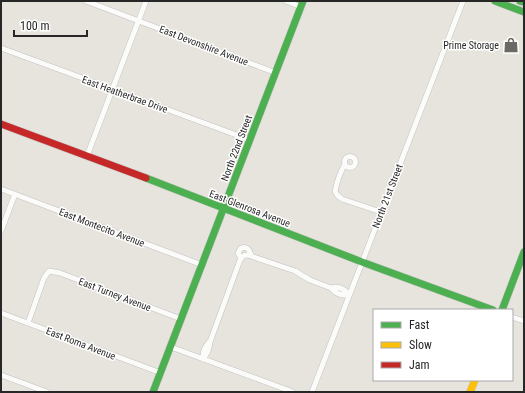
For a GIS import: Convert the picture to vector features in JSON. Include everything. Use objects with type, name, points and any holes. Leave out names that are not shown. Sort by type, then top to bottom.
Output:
[{"type":"street","name":"East Devonshire Avenue","points":[[86,1],[276,73]]},
{"type":"street","points":[[87,156],[146,1]]},
{"type":"street","points":[[286,1],[302,4]]},
{"type":"street","name":"North 21st Street","points":[[312,392],[462,1]]},
{"type":"street","points":[[495,1],[524,12]]},
{"type":"street","points":[[520,1],[524,2]]},
{"type":"street","name":"North 22nd Street","points":[[154,392],[302,4]]},
{"type":"street","name":"East Heatherbrae Drive","points":[[1,48],[250,140]]},
{"type":"street","name":"East Glenrosa Avenue","points":[[1,124],[184,192],[362,262],[489,309]]},
{"type":"street","points":[[345,164],[335,191],[337,195],[347,201],[381,212]]},
{"type":"street","name":"East Montecito Avenue","points":[[1,189],[202,265]]},
{"type":"street","points":[[1,231],[15,194]]},
{"type":"street","points":[[502,309],[524,252]]},
{"type":"street","points":[[203,358],[205,347],[210,342],[241,259],[245,255],[295,271],[310,280],[331,288],[335,292],[343,295],[349,295]]},
{"type":"street","name":"East Turney Avenue","points":[[28,323],[44,278],[49,271],[60,273],[181,319]]},
{"type":"street","name":"East Roma Avenue","points":[[1,313],[161,373]]},
{"type":"street","points":[[513,317],[524,322]]},
{"type":"street","points":[[171,347],[293,392]]},
{"type":"street","points":[[1,375],[47,392]]},
{"type":"street","points":[[470,392],[474,381]]},
{"type":"traffic: fast","points":[[153,392],[303,1]]},
{"type":"traffic: fast","points":[[495,1],[524,12]]},
{"type":"traffic: fast","points":[[520,1],[524,2]]},
{"type":"traffic: fast","points":[[146,178],[362,262],[490,309]]},
{"type":"traffic: fast","points":[[502,309],[524,252]]},
{"type":"traffic: slow","points":[[470,392],[475,381]]},
{"type":"traffic: jam","points":[[1,124],[146,178]]},
{"type":"place","name":"Prime Storage","points":[[511,45]]}]
